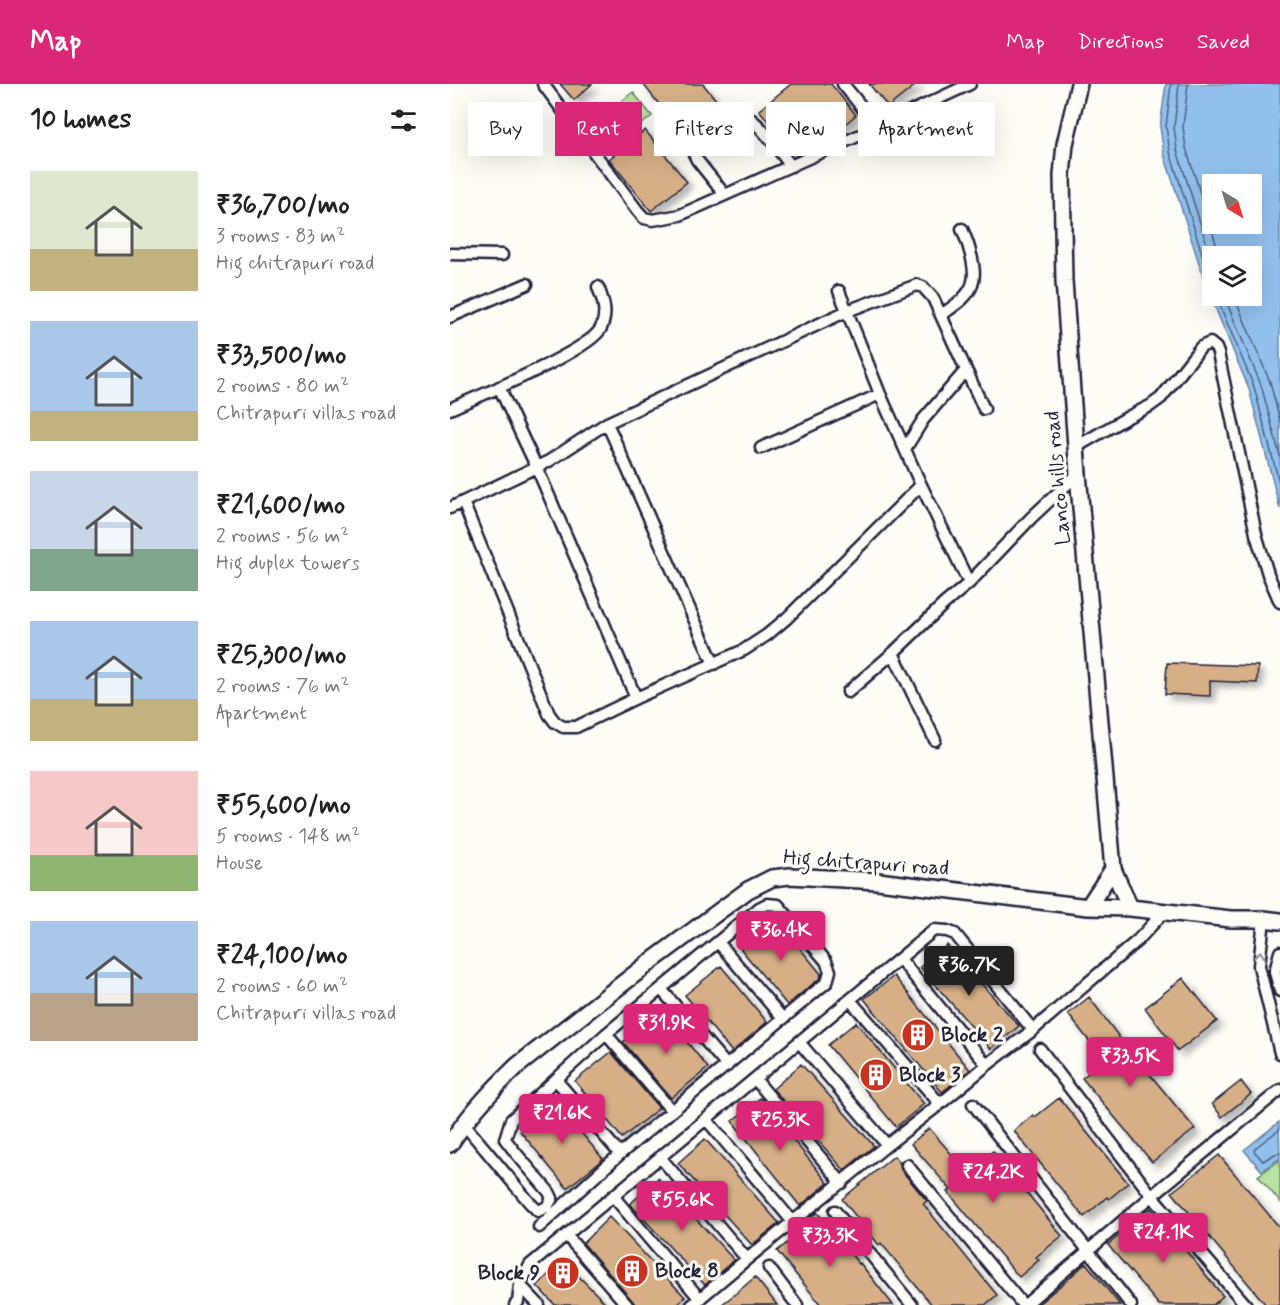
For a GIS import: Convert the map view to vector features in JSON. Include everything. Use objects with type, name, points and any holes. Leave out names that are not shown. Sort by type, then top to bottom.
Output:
[{"type":"street","points":[[543,84],[644,218],[653,220],[680,215],[858,136]]},
{"type":"street","points":[[843,84],[858,102]]},
{"type":"street","name":"Lanco hills road","points":[[1079,84],[1065,144],[1062,185],[1064,281],[1078,474],[1113,869],[1130,908]]},
{"type":"street","points":[[929,102],[964,85]]},
{"type":"street","points":[[725,195],[694,154],[695,147],[731,117],[738,114],[744,115],[755,123],[791,166]]},
{"type":"street","points":[[941,315],[958,303],[973,284],[974,272],[962,229]]},
{"type":"street","points":[[450,254],[502,255]]},
{"type":"street","points":[[450,317],[527,284]]},
{"type":"street","points":[[450,508],[537,468],[608,423],[847,311],[917,285],[928,291],[933,298],[984,409]]},
{"type":"street","points":[[450,409],[561,358],[578,349],[594,336],[601,329],[605,314],[598,287]]},
{"type":"street","points":[[839,291],[880,394],[969,583]]},
{"type":"street","points":[[1076,447],[1161,398],[1201,347],[1210,343],[1213,345],[1218,353],[1256,534],[1268,574],[1280,602]]},
{"type":"street","points":[[905,448],[923,420],[966,370]]},
{"type":"street","points":[[499,387],[537,468],[636,698]]},
{"type":"street","points":[[761,448],[880,394]]},
{"type":"street","points":[[608,423],[714,664]]},
{"type":"street","points":[[848,692],[969,583],[1032,517],[1078,474]]},
{"type":"street","points":[[463,502],[549,714],[562,727],[576,727],[744,650],[767,635],[921,485]]},
{"type":"street","points":[[893,653],[935,740]]},
{"type":"street","points":[[1088,907],[1113,869]]},
{"type":"street","name":"Hig chitrapuri road","points":[[450,1144],[463,1123],[517,1066],[739,896],[772,878],[790,876],[878,881],[1088,907],[1130,908],[1231,919],[1280,921]]},
{"type":"street","points":[[463,1123],[530,1203],[538,1211],[547,1208],[552,1198],[549,1192],[514,1152],[505,1138],[511,1120],[606,1034],[759,908],[767,904],[778,905],[826,961],[830,971],[827,982],[620,1154],[539,1227]]},
{"type":"street","points":[[613,1196],[696,1302],[886,1145],[1032,1030],[1138,940],[1164,912]]},
{"type":"street","points":[[1264,919],[1259,966],[1280,1053]]},
{"type":"street","points":[[515,1305],[518,1302],[520,1285],[530,1264],[934,930],[955,934],[1032,1030]]},
{"type":"street","points":[[718,942],[783,1019]]},
{"type":"street","points":[[1280,952],[1275,972],[1280,991]]},
{"type":"street","points":[[900,959],[987,1065]]},
{"type":"street","points":[[661,989],[727,1066]]},
{"type":"street","points":[[850,1000],[940,1104]]},
{"type":"street","points":[[606,1034],[672,1111]]},
{"type":"street","points":[[799,1042],[886,1145]]},
{"type":"street","points":[[1040,1049],[1152,1196],[1246,1305]]},
{"type":"street","points":[[755,1079],[842,1183]]},
{"type":"street","points":[[556,1080],[620,1154]]},
{"type":"street","points":[[907,1165],[1024,1305],[1280,1090]]},
{"type":"street","points":[[973,1104],[1131,1305]]},
{"type":"street","points":[[706,1119],[793,1222]]},
{"type":"street","points":[[660,1157],[747,1259]]},
{"type":"street","points":[[835,1210],[912,1305]]},
{"type":"street","points":[[566,1235],[627,1305]]},
{"type":"street","points":[[769,1268],[797,1305]]},
{"type":"street","points":[[520,1285],[540,1305]]},
{"type":"green space","points":[[633,92],[641,102],[620,102]]},
{"type":"green space","points":[[642,103],[652,116],[642,124]]},
{"type":"green space","points":[[1280,1160],[1280,1202],[1258,1176]]},
{"type":"water","points":[[1166,84],[1280,84],[1280,509],[1249,389],[1214,306],[1262,306],[1262,246],[1202,246],[1202,272],[1164,154],[1160,127]]},
{"type":"water","points":[[1279,1122],[1280,1158],[1262,1171],[1244,1150]]},
{"type":"building","points":[[560,84],[592,84],[574,100]]},
{"type":"building","points":[[643,84],[703,84],[718,102],[657,102]]},
{"type":"building","points":[[791,84],[831,84],[846,102],[769,102]]},
{"type":"building","points":[[869,84],[917,84],[894,102],[884,102]]},
{"type":"building","points":[[846,103],[856,115],[846,123]]},
{"type":"building","points":[[766,104],[766,119],[759,110]]},
{"type":"building","points":[[645,130],[654,141],[654,156],[666,156],[687,182],[651,211],[609,159],[613,156],[642,156],[642,132]]},
{"type":"building","points":[[1167,663],[1258,666],[1257,683],[1210,681],[1210,696],[1165,694]]},
{"type":"building","points":[[776,919],[821,974],[820,978],[787,1005],[740,948]]},
{"type":"building","points":[[947,945],[1019,1026],[991,1049],[920,967]]},
{"type":"building","points":[[721,966],[767,1022],[732,1052],[685,995]]},
{"type":"building","name":"Block 2","points":[[894,976],[970,1070],[942,1092],[864,999]]},
{"type":"building","points":[[1183,978],[1217,1021],[1178,1051],[1145,1008]]},
{"type":"building","points":[[1089,997],[1195,1129],[1152,1162],[1082,1078],[1104,1060],[1068,1014]]},
{"type":"building","points":[[662,1011],[708,1068],[671,1098],[623,1042]]},
{"type":"building","name":"Block 3","points":[[856,1022],[924,1104],[896,1127],[828,1045]]},
{"type":"building","points":[[611,1052],[659,1108],[622,1138],[575,1081]]},
{"type":"building","points":[[801,1064],[874,1146],[844,1170],[773,1089]]},
{"type":"building","points":[[1241,1081],[1251,1094],[1222,1117],[1212,1104]]},
{"type":"building","points":[[760,1098],[828,1183],[800,1206],[732,1121]]},
{"type":"building","points":[[1059,1098],[1128,1183],[1084,1217],[1014,1131]]},
{"type":"building","points":[[556,1102],[603,1159],[567,1188],[520,1131]]},
{"type":"building","points":[[929,1128],[967,1172],[993,1151],[1062,1236],[1036,1257],[1039,1260],[1019,1277],[948,1192],[951,1190],[911,1144]]},
{"type":"building","points":[[705,1139],[779,1223],[752,1245],[678,1163]]},
{"type":"building","points":[[1219,1155],[1280,1228],[1280,1305],[1266,1305],[1172,1192]]},
{"type":"building","points":[[894,1156],[900,1163],[901,1170],[927,1201],[923,1204],[997,1295],[985,1305],[932,1305],[842,1199]]},
{"type":"building","points":[[658,1178],[734,1260],[705,1285],[630,1204]]},
{"type":"building","points":[[1151,1208],[1223,1296],[1213,1305],[1159,1305],[1108,1245]]},
{"type":"building","points":[[817,1212],[893,1305],[821,1305],[777,1251],[813,1222],[810,1218]]},
{"type":"building","name":"Block 8","points":[[609,1217],[685,1297],[677,1305],[636,1305],[583,1243]]},
{"type":"building","name":"Block 9","points":[[563,1260],[607,1305],[555,1305],[537,1286]]},
{"type":"building","points":[[1086,1263],[1120,1305],[1037,1305],[1066,1281]]},
{"type":"building","points":[[755,1277],[777,1305],[721,1305],[734,1295]]},
{"type":"place","name":"Block 2","points":[[918,1035]]},
{"type":"place","name":"Block 3","points":[[876,1075]]},
{"type":"place","name":"Block 8","points":[[632,1271]]},
{"type":"place","name":"Block 9","points":[[563,1273]]}]
